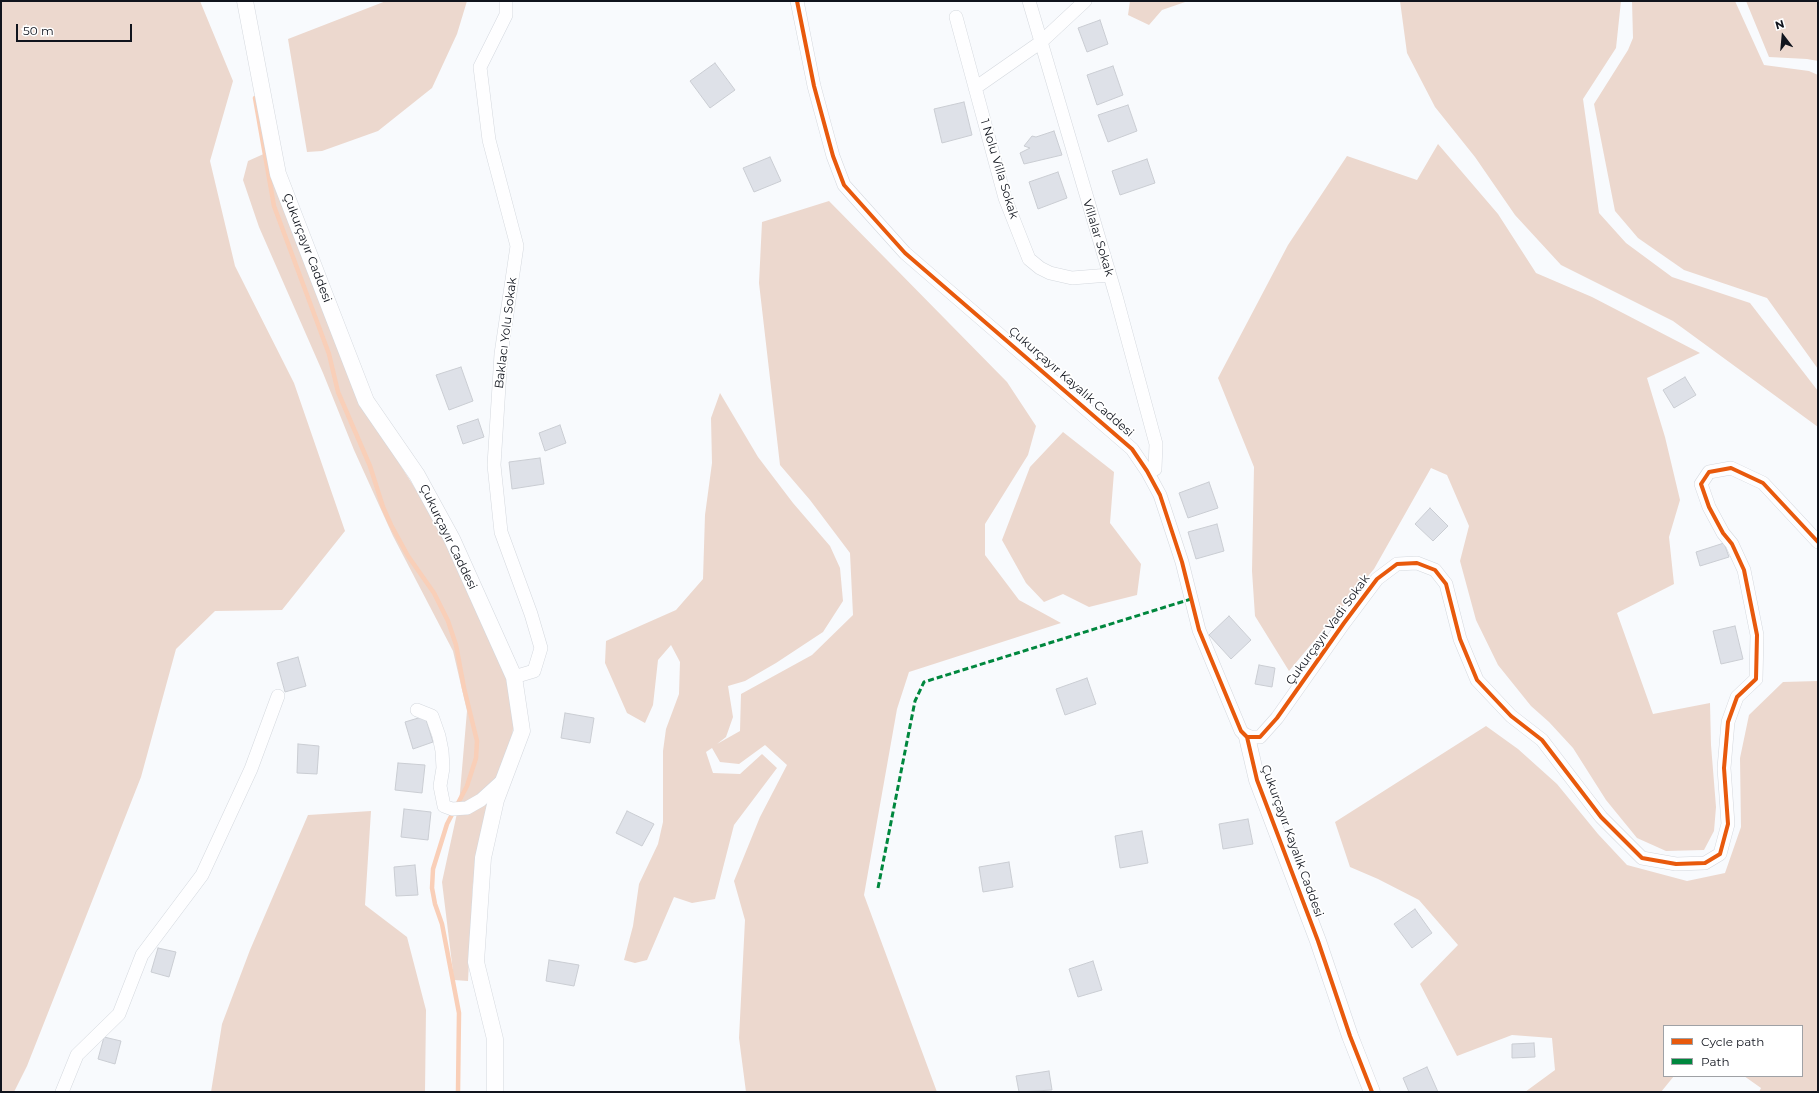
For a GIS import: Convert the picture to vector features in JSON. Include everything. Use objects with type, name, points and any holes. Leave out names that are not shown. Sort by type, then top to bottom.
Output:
[{"type":"street","name":"Çukurçayır Caddesi","points":[[245,1],[278,174],[366,401],[421,481],[452,539],[514,677],[522,731],[496,800],[483,858],[476,962],[495,1040],[495,1092]]},
{"type":"street","name":"Baklacı Yolu Sokak","points":[[506,1],[506,15],[480,67],[489,140],[517,246],[501,354],[494,465],[501,532],[531,614],[541,648],[534,671],[514,677]]},
{"type":"street","name":"Çukurçayır Kayalık Caddesi","points":[[797,1],[814,86],[833,156],[844,185],[905,253],[1132,449],[1147,471],[1160,495],[1182,562],[1199,630],[1241,731],[1247,737],[1257,780],[1318,941],[1350,1036],[1372,1092]]},
{"type":"street","name":"Villalar Sokak","points":[[1029,1],[1109,275],[1156,444],[1155,469],[1147,471]]},
{"type":"street","points":[[975,88],[1041,42],[1085,1]]},
{"type":"street","name":"1 Nolu Villa Sokak","points":[[956,17],[1005,198],[1028,259],[1050,273],[1072,278],[1109,275]]},
{"type":"street","name":"Çukurçayır Vadi Sokak","points":[[1247,737],[1260,737],[1277,718],[1377,579],[1397,564],[1417,563],[1435,570],[1446,584],[1460,639],[1477,680],[1511,716],[1542,740],[1601,817],[1642,858],[1676,864],[1705,863],[1720,854],[1728,824],[1724,768],[1728,722],[1737,697],[1756,679],[1758,635],[1744,570],[1732,544],[1723,533],[1709,507],[1701,484],[1709,472],[1731,468],[1763,483],[1818,542]]},
{"type":"street","points":[[62,1092],[77,1055],[119,1014],[142,955],[202,875],[251,769],[278,696]]},
{"type":"street","points":[[417,710],[432,716],[439,736],[443,768],[440,786],[444,806],[452,809],[467,808],[481,800],[504,779]]},
{"type":"shaded area","points":[[1,1],[200,1],[233,81],[210,161],[235,266],[294,383],[345,531],[282,610],[215,611],[176,649],[141,777],[27,1066],[14,1092],[1,1092]]},
{"type":"shaded area","points":[[386,1],[467,1],[457,34],[432,88],[378,131],[322,151],[307,152],[288,39]]},
{"type":"shaded area","points":[[1130,1],[1188,1],[1162,10],[1149,25],[1128,15]]},
{"type":"shaded area","points":[[1400,1],[1621,1],[1616,48],[1583,99],[1599,213],[1626,243],[1672,277],[1750,303],[1818,391],[1818,427],[1673,321],[1561,265],[1515,215],[1475,157],[1435,107],[1407,53]]},
{"type":"shaded area","points":[[1632,1],[1735,1],[1764,65],[1809,71],[1818,75],[1818,369],[1767,298],[1684,270],[1638,238],[1615,211],[1594,104],[1628,50],[1633,38]]},
{"type":"shaded area","points":[[1746,1],[1818,1],[1818,61],[1769,57]]},
{"type":"shaded area","points":[[1438,144],[1498,214],[1536,273],[1592,297],[1700,353],[1647,378],[1665,437],[1680,500],[1669,537],[1674,584],[1617,613],[1653,714],[1710,703],[1711,745],[1716,807],[1714,831],[1704,850],[1666,851],[1637,838],[1606,800],[1573,748],[1549,722],[1531,706],[1498,665],[1476,620],[1460,561],[1469,526],[1447,475],[1431,468],[1374,569],[1289,671],[1255,616],[1252,571],[1254,467],[1218,378],[1288,245],[1347,156],[1417,180]]},
{"type":"shaded area","points":[[268,152],[356,395],[437,523],[509,683],[514,716],[512,741],[485,820],[473,882],[468,981],[454,980],[442,882],[459,804],[467,711],[453,651],[393,536],[354,450],[323,373],[259,227],[243,180],[248,161]]},
{"type":"shaded area","points":[[829,201],[1007,382],[1036,426],[1028,455],[985,524],[985,555],[1019,600],[1061,623],[909,672],[897,709],[864,895],[937,1092],[746,1092],[739,1038],[745,920],[734,881],[760,817],[787,765],[765,745],[739,764],[720,762],[712,748],[706,752],[713,773],[740,774],[762,754],[777,768],[734,825],[715,899],[692,903],[674,897],[647,960],[635,963],[624,960],[633,926],[639,884],[658,844],[663,822],[663,751],[666,729],[679,694],[680,662],[671,645],[658,660],[653,705],[645,723],[627,713],[605,663],[606,641],[676,610],[703,579],[705,515],[712,463],[711,418],[720,393],[758,457],[793,503],[830,546],[840,568],[843,601],[823,632],[776,663],[745,681],[728,686],[733,717],[726,737],[717,744],[740,731],[741,694],[812,655],[853,615],[850,553],[810,500],[780,465],[759,283],[762,222]]},
{"type":"shaded area","points":[[1063,432],[1114,472],[1110,523],[1141,564],[1137,595],[1089,607],[1063,594],[1044,602],[1026,583],[1002,540],[1030,467]]},
{"type":"shaded area","points":[[1818,681],[1818,1092],[1759,1092],[1761,1088],[1745,1077],[1803,1077],[1803,1025],[1663,1025],[1663,1077],[1673,1077],[1661,1092],[1525,1092],[1555,1070],[1552,1038],[1512,1035],[1457,1056],[1420,984],[1458,945],[1419,900],[1378,879],[1350,867],[1335,822],[1486,726],[1518,749],[1557,784],[1598,834],[1627,865],[1687,881],[1725,873],[1741,827],[1740,758],[1749,715],[1783,682]]},
{"type":"shaded area","points":[[371,811],[365,905],[407,937],[426,1010],[425,1092],[211,1092],[222,1024],[250,950],[308,815]]},
{"type":"building","points":[[1100,20],[1108,44],[1087,52],[1078,28]]},
{"type":"building","points":[[715,63],[735,90],[710,108],[690,81]]},
{"type":"building","points":[[1113,66],[1123,95],[1097,105],[1087,75]]},
{"type":"building","points":[[964,102],[972,135],[942,143],[934,109]]},
{"type":"building","points":[[1128,105],[1137,131],[1108,142],[1098,115]]},
{"type":"building","points":[[1054,131],[1062,155],[1024,164],[1020,153],[1030,148],[1024,146],[1032,136],[1036,137]]},
{"type":"building","points":[[770,157],[781,181],[754,192],[743,168]]},
{"type":"building","points":[[1147,159],[1155,183],[1120,195],[1112,171]]},
{"type":"building","points":[[1058,172],[1067,198],[1038,209],[1029,182]]},
{"type":"building","points":[[461,367],[473,401],[449,410],[436,375]]},
{"type":"building","points":[[1685,377],[1696,395],[1674,408],[1663,390]]},
{"type":"building","points":[[478,419],[484,437],[463,444],[457,426]]},
{"type":"building","points":[[560,425],[566,443],[545,451],[539,433]]},
{"type":"building","points":[[540,458],[544,484],[512,489],[509,462]]},
{"type":"building","points":[[1209,482],[1218,508],[1188,518],[1179,493]]},
{"type":"building","points":[[1430,508],[1448,526],[1433,541],[1415,524]]},
{"type":"building","points":[[1217,524],[1224,551],[1196,559],[1188,532]]},
{"type":"building","points":[[1724,543],[1729,557],[1700,566],[1696,552]]},
{"type":"building","points":[[1229,616],[1251,640],[1231,659],[1209,635]]},
{"type":"building","points":[[1735,626],[1743,659],[1721,664],[1713,631]]},
{"type":"building","points":[[298,657],[306,686],[285,692],[277,663]]},
{"type":"building","points":[[1259,665],[1275,668],[1272,687],[1255,684]]},
{"type":"building","points":[[1087,678],[1096,704],[1065,715],[1056,689]]},
{"type":"building","points":[[565,713],[594,718],[590,743],[561,738]]},
{"type":"building","points":[[425,716],[433,742],[413,749],[405,722]]},
{"type":"building","points":[[298,744],[319,746],[317,774],[297,773]]},
{"type":"building","points":[[398,763],[425,765],[422,793],[395,790]]},
{"type":"building","points":[[404,809],[431,812],[428,840],[401,837]]},
{"type":"building","points":[[627,811],[654,824],[642,846],[616,833]]},
{"type":"building","points":[[1248,819],[1253,844],[1223,849],[1219,824]]},
{"type":"building","points":[[1142,831],[1148,863],[1120,868],[1115,836]]},
{"type":"building","points":[[1009,862],[1013,887],[983,892],[979,867]]},
{"type":"building","points":[[415,865],[418,895],[396,896],[394,867]]},
{"type":"building","points":[[1415,909],[1432,933],[1412,948],[1394,924]]},
{"type":"building","points":[[158,948],[176,952],[169,977],[151,972]]},
{"type":"building","points":[[549,960],[579,965],[574,986],[546,981]]},
{"type":"building","points":[[1093,961],[1102,990],[1078,997],[1069,969]]},
{"type":"building","points":[[104,1037],[121,1041],[115,1064],[98,1059]]},
{"type":"building","points":[[1534,1043],[1535,1057],[1512,1058],[1512,1044]]},
{"type":"building","points":[[1427,1067],[1438,1092],[1409,1092],[1403,1078]]},
{"type":"building","points":[[1049,1071],[1052,1090],[1019,1092],[1016,1076]]},
{"type":"waterway","points":[[255,98],[274,206],[329,354],[338,392],[370,466],[383,507],[391,525],[408,556],[434,593],[448,621],[456,645],[464,688],[477,741],[476,758],[467,786],[447,824],[433,869],[432,888],[435,904],[442,924],[459,1013],[458,1092]]},
{"type":"marked path","points":[[878,888],[915,701],[924,682],[1191,599]]},
{"type":"cycle path","points":[[797,1],[814,86],[833,156],[844,185],[905,253],[1132,449],[1147,471],[1160,495],[1182,562],[1199,630],[1241,731],[1247,737],[1257,780],[1318,941],[1350,1036],[1372,1092]]},
{"type":"cycle path","points":[[1247,737],[1260,737],[1277,718],[1377,579],[1397,564],[1417,563],[1435,570],[1446,584],[1460,639],[1477,680],[1511,716],[1542,740],[1601,817],[1642,858],[1676,864],[1705,863],[1720,854],[1728,824],[1724,768],[1728,722],[1737,697],[1756,679],[1757,635],[1744,570],[1732,544],[1723,533],[1709,507],[1701,484],[1709,472],[1731,468],[1763,483],[1818,542]]}]
